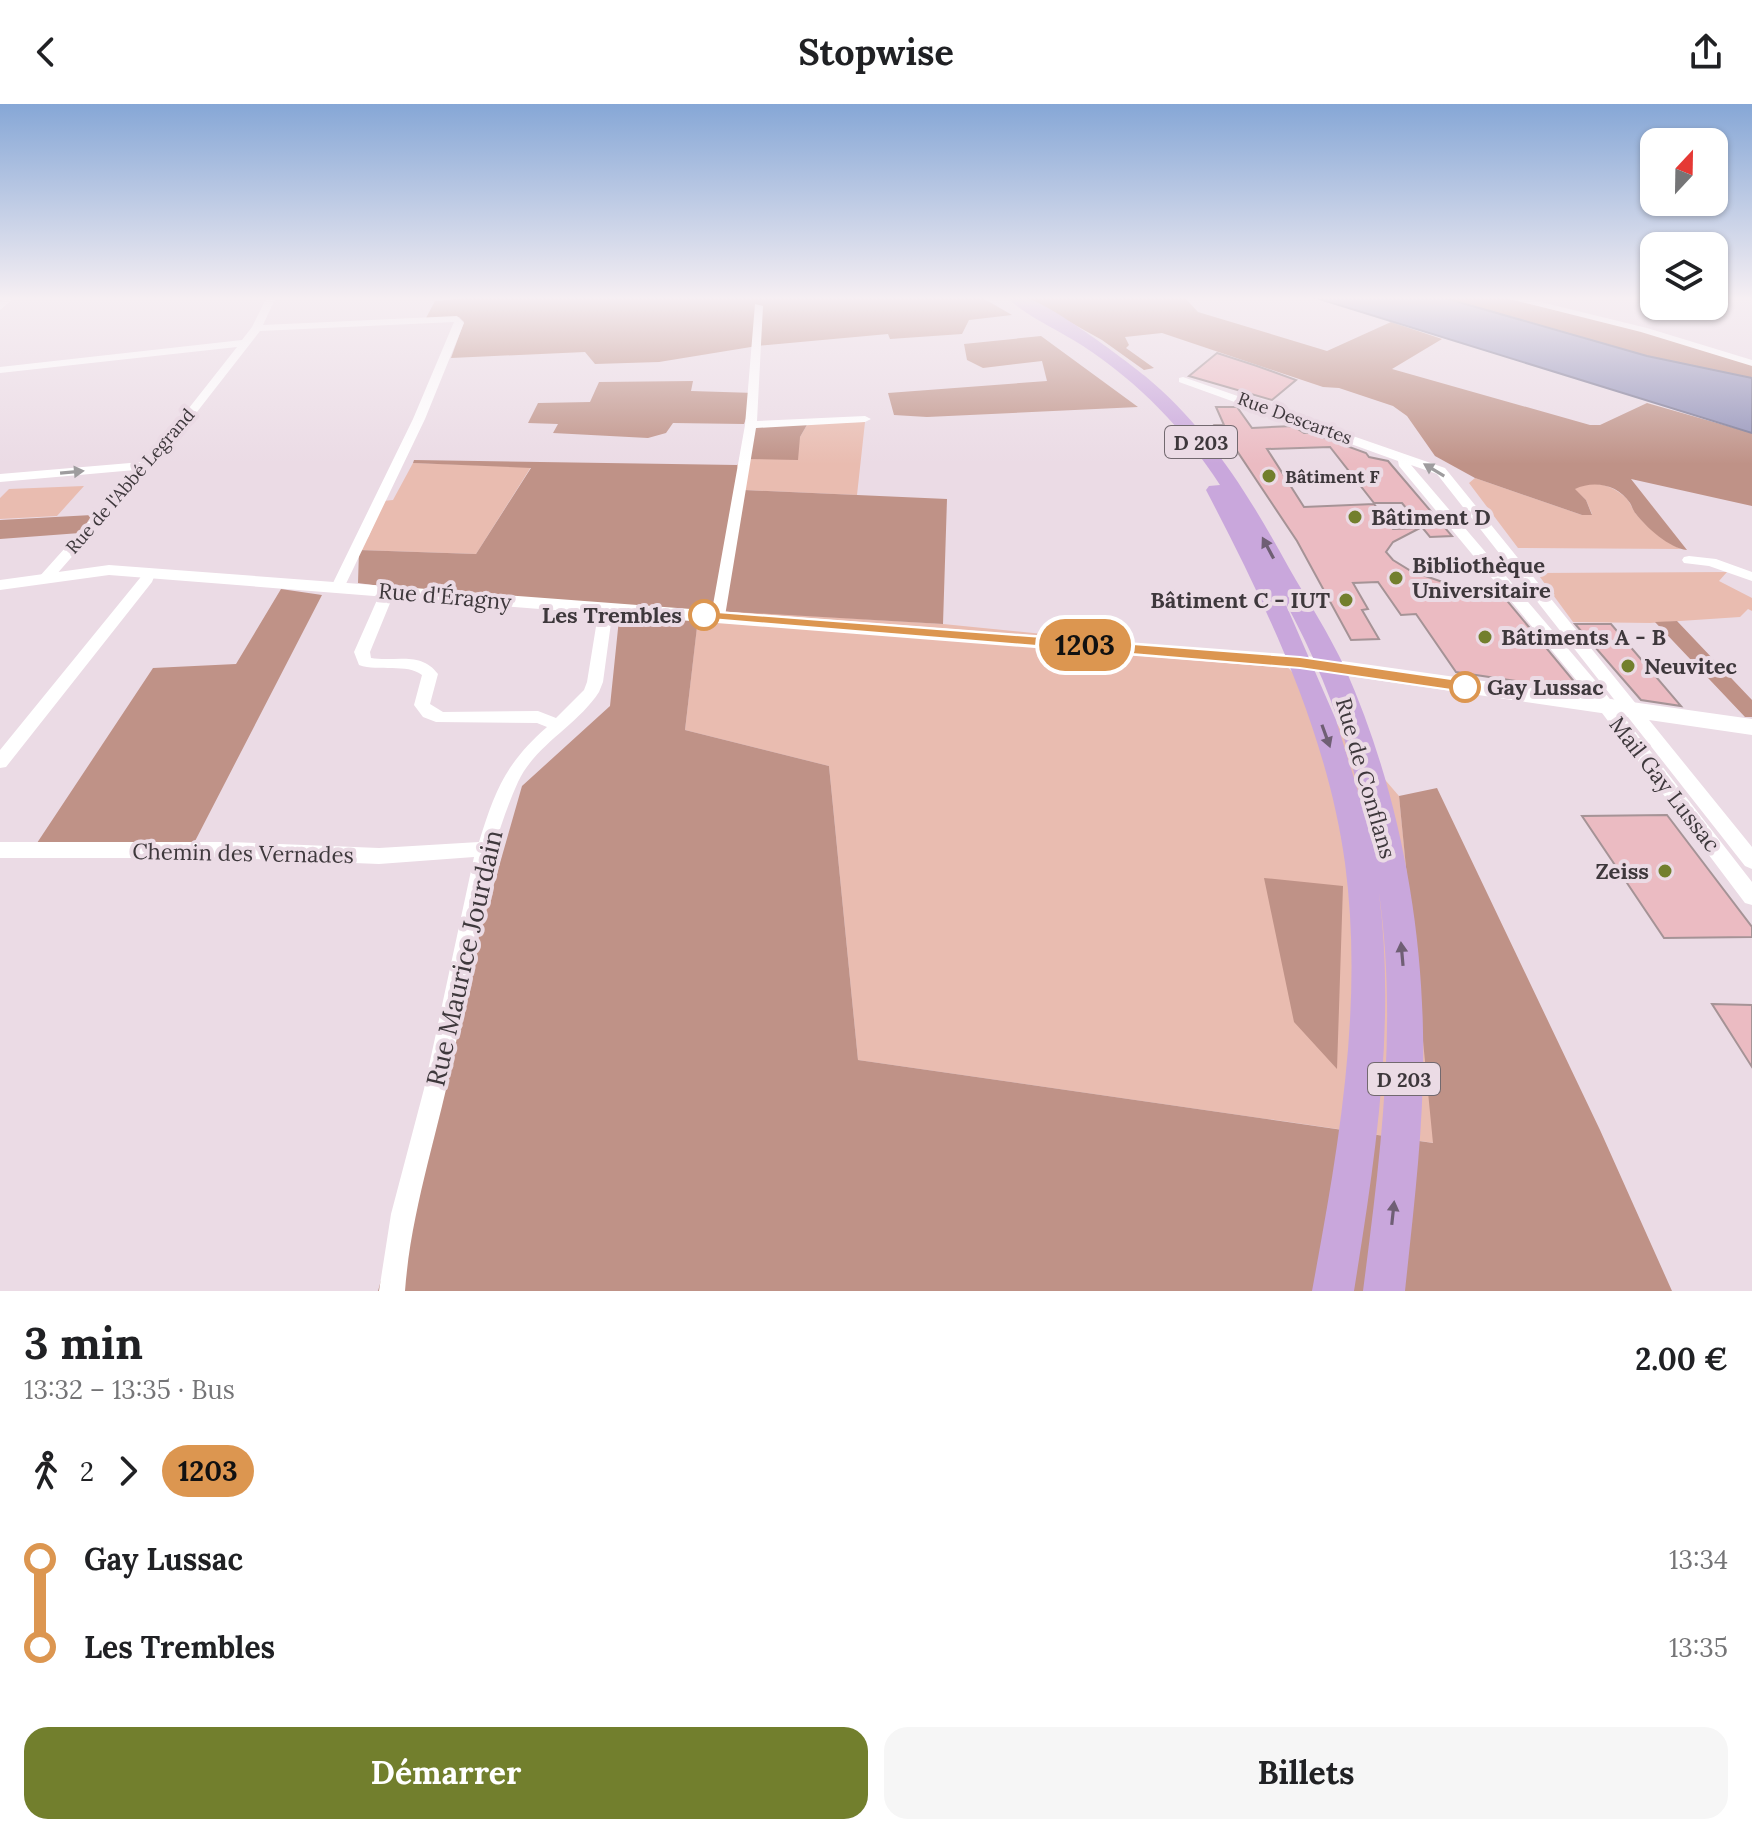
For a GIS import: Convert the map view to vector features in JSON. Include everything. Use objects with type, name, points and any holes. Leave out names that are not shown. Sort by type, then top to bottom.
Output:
[{"type":"main road","name":"Rue de Conflans","points":[[1086,352],[1146,401],[1182,442],[1229,513],[1315,664],[1360,863],[1369,983],[1365,1086],[1333,1291]]},
{"type":"main road","name":"Rue de Conflans","points":[[1103,352],[1167,405],[1196,436],[1237,493],[1315,664],[1384,829],[1397,897],[1405,998],[1403,1096],[1384,1291]]},
{"type":"street","points":[[0,370],[159,352]]},
{"type":"street","name":"Rue de l'Abbé Legrand","points":[[48,579],[182,424],[237,352]]},
{"type":"street","points":[[338,587],[396,467],[446,352]]},
{"type":"street","points":[[718,616],[751,425],[755,352]]},
{"type":"street","points":[[1717,352],[1752,363]]},
{"type":"street","name":"Rue Descartes","points":[[1183,380],[1405,459]]},
{"type":"street","points":[[751,425],[865,419]]},
{"type":"street","name":"Mail Gay Lussac","points":[[1752,861],[1441,471],[1405,459],[1403,463],[1438,507],[1588,682],[1745,878],[1752,897]]},
{"type":"street","points":[[0,478],[145,465]]},
{"type":"street","points":[[1438,507],[1469,506]]},
{"type":"street","points":[[1689,560],[1711,562],[1752,577]]},
{"type":"street","points":[[0,762],[149,575]]},
{"type":"street","name":"Rue d'Éragny","points":[[0,585],[48,579],[187,576],[1315,664],[1752,727]]},
{"type":"street","points":[[388,591],[362,652],[364,661],[371,665],[413,663],[423,666],[430,674],[422,705],[429,713],[442,718],[538,717],[559,725]]},
{"type":"street","name":"Rue Maurice Jourdain","points":[[392,1291],[394,1249],[404,1201],[434,1091],[485,849],[509,780],[584,701],[595,682],[606,608]]},
{"type":"street","name":"Chemin des Vernades","points":[[0,850],[230,850],[379,856],[485,849]]},
{"type":"shaded area","points":[[453,352],[576,352],[451,358]]},
{"type":"shaded area","points":[[585,352],[718,352],[659,362],[595,364]]},
{"type":"shaded area","points":[[966,352],[1063,352],[1138,407],[927,417],[894,415],[888,393],[1047,381],[1042,361],[983,368],[967,360]]},
{"type":"shaded area","points":[[1119,352],[1132,352],[1154,368],[1144,370]]},
{"type":"shaded area","points":[[1220,352],[1420,352],[1392,369],[1590,425],[1600,425],[1647,403],[1752,433],[1752,506],[1631,479],[1687,550],[1652,531],[1625,497],[1612,488],[1597,484],[1575,489],[1586,500],[1592,515],[1582,515],[1475,478],[1435,456],[1407,416],[1393,406],[1339,388],[1323,387]]},
{"type":"shaded area","points":[[1634,352],[1716,352],[1752,363],[1752,378]]},
{"type":"shaded area","points":[[693,381],[691,391],[755,393],[744,424],[673,423],[666,433],[648,438],[553,433],[558,424],[528,423],[538,403],[590,402],[599,382]]},
{"type":"shaded area","points":[[865,422],[857,495],[744,490],[737,465],[744,459],[800,437],[808,423]]},
{"type":"shaded area","points":[[808,423],[800,437],[798,460],[744,459],[752,425]]},
{"type":"shaded area","points":[[414,460],[737,465],[744,490],[947,499],[943,624],[699,610],[685,730],[829,766],[858,1060],[1433,1143],[1399,796],[1437,788],[1600,1130],[1672,1291],[378,1291],[522,786],[610,706],[619,619],[358,583],[359,550],[476,554],[531,468],[413,463]]},
{"type":"shaded area","points":[[413,463],[531,467],[476,554],[359,550],[369,536],[383,501],[393,500]]},
{"type":"shaded area","points":[[1475,478],[1582,515],[1592,514],[1586,500],[1574,489],[1588,484],[1608,486],[1626,498],[1651,529],[1681,549],[1518,548],[1469,483]]},
{"type":"shaded area","points":[[84,486],[57,516],[0,519],[0,498],[9,489]]},
{"type":"shaded area","points":[[92,515],[80,533],[0,539],[0,520]]},
{"type":"shaded area","points":[[1727,572],[1719,581],[1752,598],[1752,611],[1748,609],[1740,617],[1650,623],[1573,622],[1537,573]]},
{"type":"shaded area","points":[[281,589],[322,595],[193,845],[35,846],[153,668],[236,664]]},
{"type":"shaded area","points":[[699,609],[943,624],[1280,658],[1399,796],[1434,1143],[858,1060],[829,766],[685,730]]},
{"type":"shaded area","points":[[1677,621],[1752,700],[1752,717],[1745,717],[1655,622]]},
{"type":"shaded area","points":[[1264,878],[1343,886],[1337,1069],[1294,1022]]},
{"type":"water","points":[[1492,352],[1634,352],[1752,378],[1752,433]]},
{"type":"building","points":[[1217,353],[1296,380],[1272,400],[1189,376]]},
{"type":"building","points":[[1216,407],[1237,407],[1252,428],[1293,426],[1304,433],[1366,453],[1369,457],[1388,461],[1452,536],[1430,537],[1402,503],[1374,503],[1330,447],[1267,449],[1304,507],[1374,504],[1393,529],[1420,528],[1393,542],[1386,552],[1393,560],[1411,571],[1454,586],[1494,585],[1582,691],[1456,672],[1416,614],[1401,615],[1378,582],[1353,583],[1368,609],[1362,610],[1379,639],[1351,640],[1297,541],[1229,439],[1215,425],[1224,425]]},
{"type":"building","name":"Neuvitec","points":[[1575,624],[1611,624],[1681,706],[1641,700]]},
{"type":"building","name":"Zeiss","points":[[1667,815],[1752,927],[1752,937],[1664,938],[1582,816]]},
{"type":"building","points":[[1712,1004],[1752,1005],[1752,1067]]},
{"type":"bus line","name":"1203","points":[[704,615],[1300,662],[1465,687]]},
{"type":"place","name":"Bâtiment F","points":[[1269,476]]},
{"type":"place","name":"Bâtiment D","points":[[1355,517]]},
{"type":"place","name":"Bibliothèque Universitaire","points":[[1396,578]]},
{"type":"place","name":"Bâtiment C - IUT","points":[[1346,600]]},
{"type":"place","name":"Les Trembles","points":[[704,615]]},
{"type":"place","name":"Bâtiments A - B","points":[[1485,637]]},
{"type":"place","name":"Neuvitec","points":[[1628,666]]},
{"type":"place","name":"Gay Lussac","points":[[1465,687]]},
{"type":"place","name":"Zeiss","points":[[1665,871]]}]
